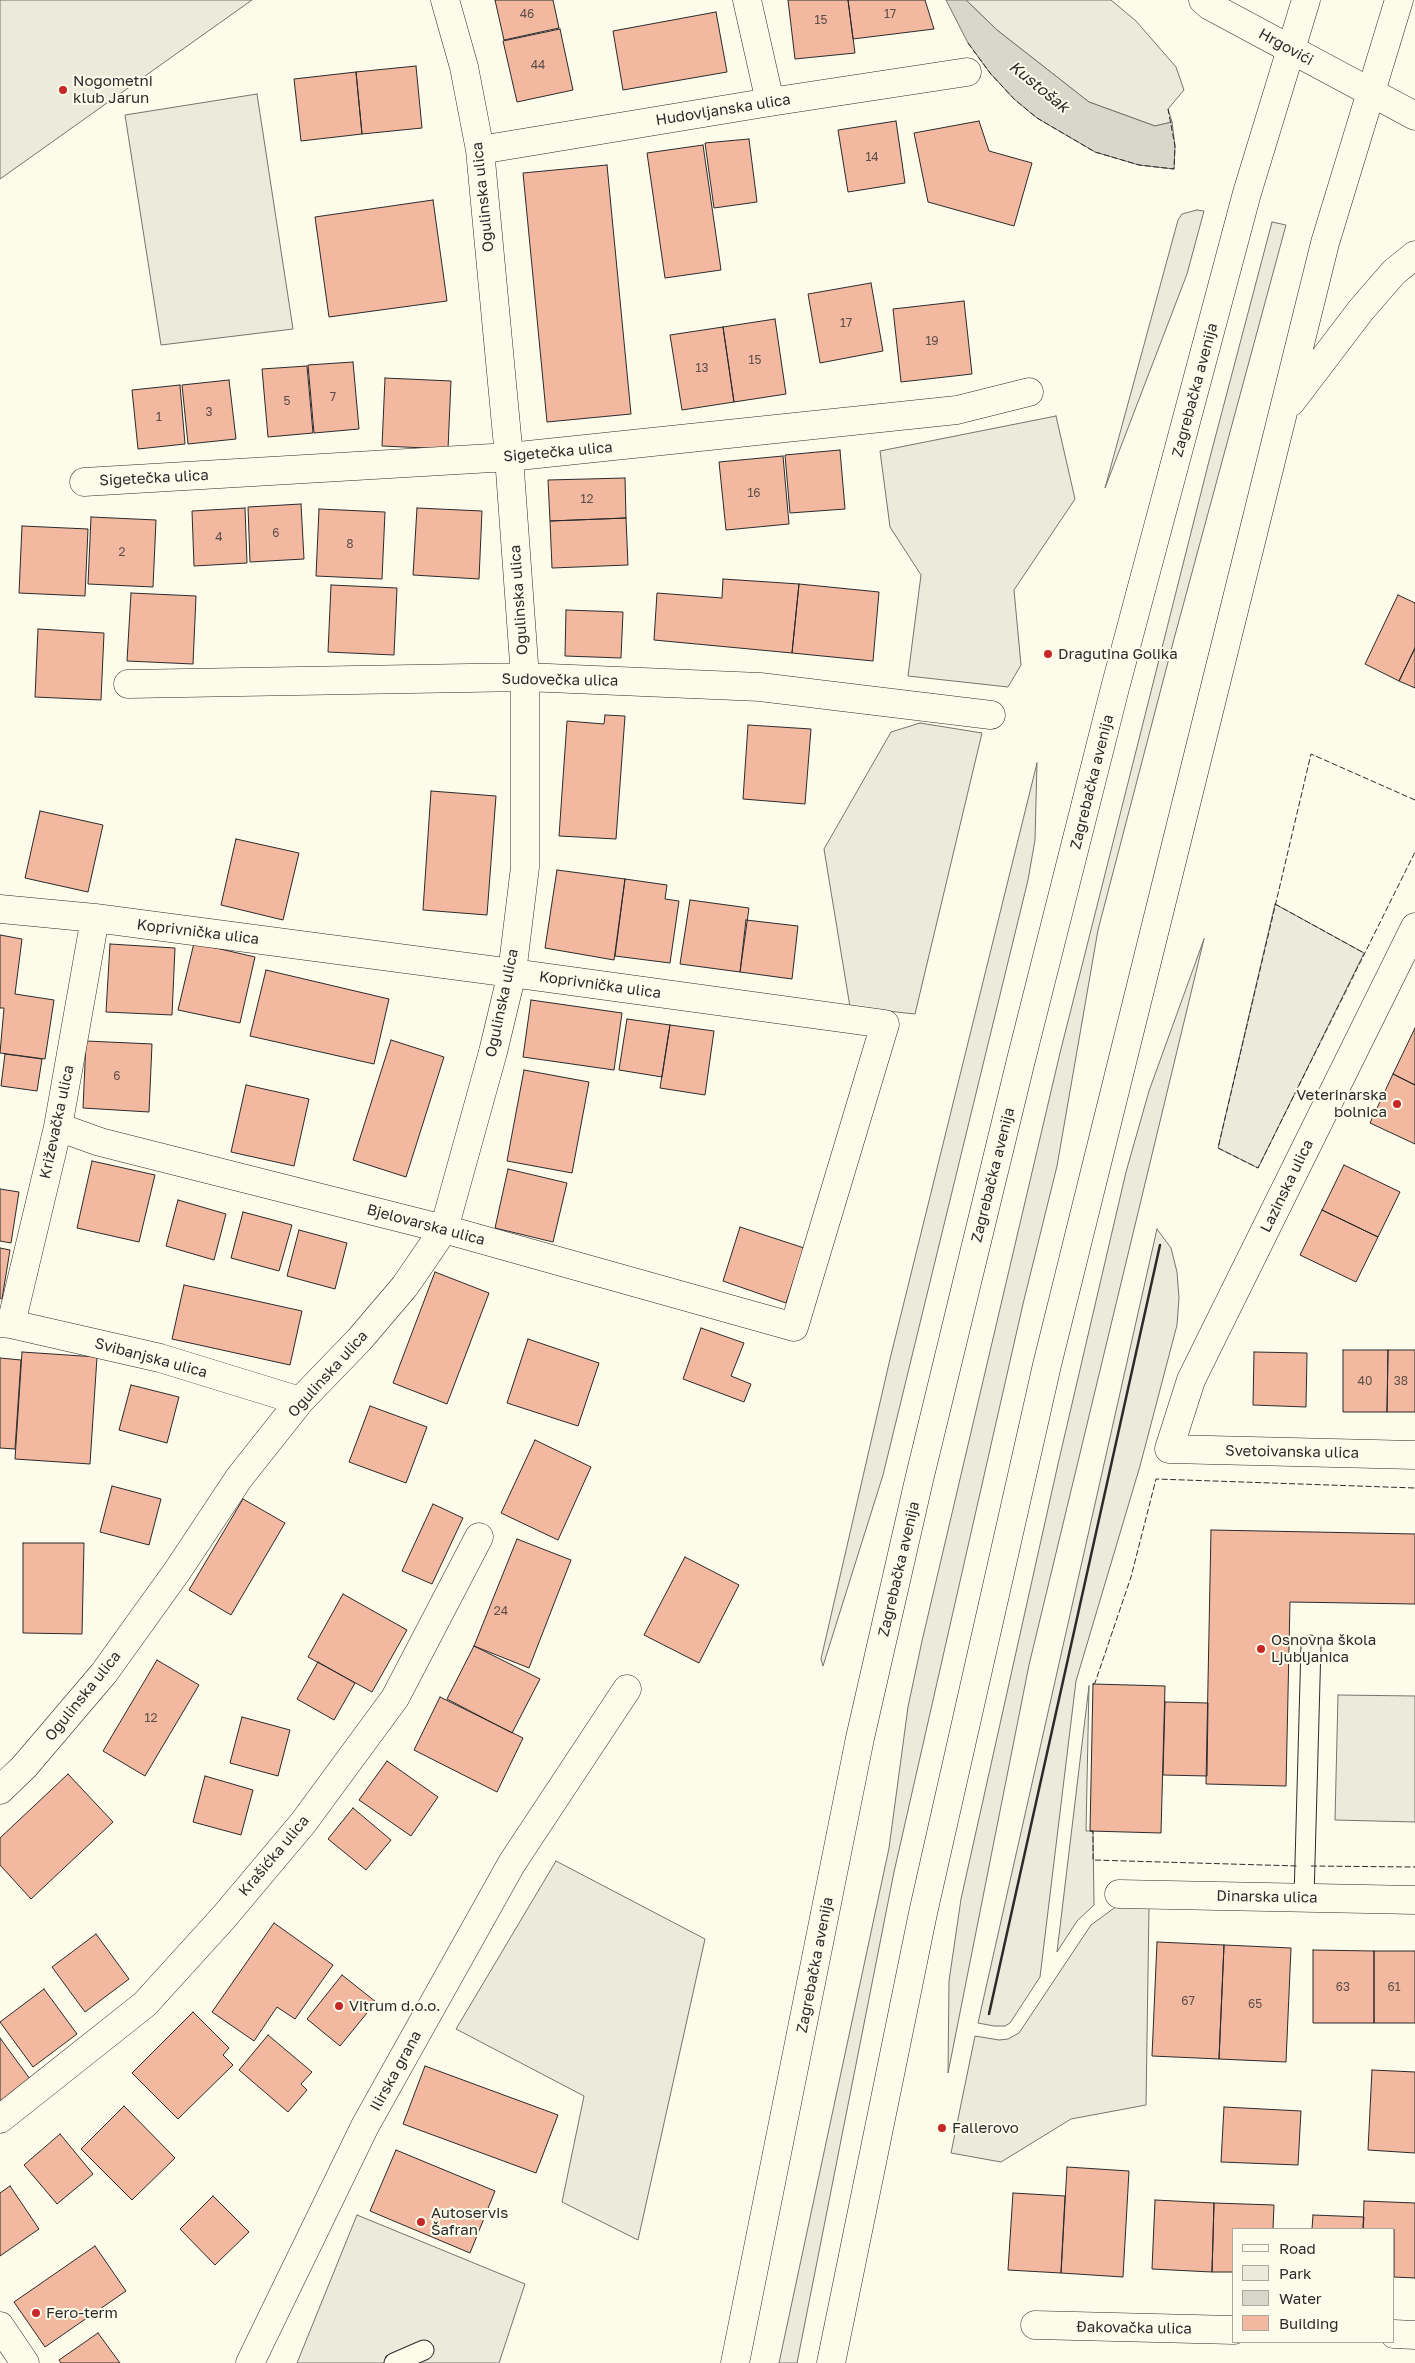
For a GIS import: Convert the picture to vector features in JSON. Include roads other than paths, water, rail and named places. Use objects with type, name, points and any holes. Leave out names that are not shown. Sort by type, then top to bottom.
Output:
[{"type":"street","name":"Ogulinska ulica","points":[[0,1790],[24,1767],[104,1673],[178,1570],[239,1478],[300,1401],[359,1340],[405,1286],[444,1229],[493,1052],[512,972],[524,866],[525,677],[509,457],[480,150],[464,67],[444,0]]},
{"type":"street","points":[[747,0],[770,102]]},
{"type":"street","name":"Hrgovići","points":[[1203,0],[1210,6],[1370,94],[1415,116]]},
{"type":"street","name":"Zagrebačka avenija","points":[[735,2363],[860,1738],[921,1471],[1018,1070],[1113,698],[1247,193],[1306,0]]},
{"type":"street","points":[[831,2363],[923,1914],[1047,1365],[1330,224],[1399,0]]},
{"type":"street","name":"Hudovljanska ulica","points":[[480,150],[770,102],[967,72]]},
{"type":"street","points":[[1284,412],[1361,310],[1394,272],[1415,255]]},
{"type":"street","name":"Sigetečka ulica","points":[[84,482],[509,457],[956,410],[1028,392]]},
{"type":"street","name":"Sudovečka ulica","points":[[128,684],[525,677],[760,687],[991,715]]},
{"type":"street","name":"Koprivnička ulica","points":[[0,908],[95,918],[512,972],[885,1024],[794,1327]]},
{"type":"street","name":"Križevačka ulica","points":[[5,1324],[58,1127],[95,918]]},
{"type":"street","name":"Lazinska ulica","points":[[1169,1449],[1191,1380],[1415,927]]},
{"type":"street","name":"Bjelovarska ulica","points":[[58,1127],[100,1142],[444,1229],[794,1327]]},
{"type":"street","name":"Svibanjska ulica","points":[[5,1324],[160,1358],[300,1401]]},
{"type":"street","name":"Svetoivanska ulica","points":[[1169,1449],[1415,1455]]},
{"type":"street","name":"Krašićka ulica","points":[[0,2119],[144,2004],[224,1916],[303,1823],[395,1698],[479,1537]]},
{"type":"street","name":"Ilirska grana","points":[[250,2363],[365,2126],[512,1863],[627,1689]]},
{"type":"street","name":"Dinarska ulica","points":[[1119,1894],[1415,1900]]},
{"type":"street","name":"Đakovačka ulica","points":[[1035,2325],[1232,2330]]},
{"type":"street","points":[[0,2326],[25,2363]]},
{"type":"street","points":[[1395,2334],[1415,2335]]},
{"type":"lane","points":[[1304,1898],[1310,1645]]},
{"type":"lane","points":[[394,2363],[424,2350]]},
{"type":"water","name":"Kustošak","points":[[946,0],[966,0],[997,30],[1089,102],[1155,126],[1172,122],[1175,146],[1174,169],[1139,165],[1095,152],[1037,118],[1014,99],[990,73],[968,43]]},
{"type":"place","name":"Nogometni klub Jarun","points":[[63,90]]},
{"type":"place","name":"Dragutina Golika","points":[[1048,654]]},
{"type":"place","name":"Veterinarska bolnica","points":[[1397,1104]]},
{"type":"place","name":"Osnovna škola Ljubljanica","points":[[1261,1649]]},
{"type":"place","name":"Vitrum d.o.o.","points":[[339,2006]]},
{"type":"place","name":"Fallerovo","points":[[942,2128]]},
{"type":"place","name":"Autoservis Šafran","points":[[421,2222]]},
{"type":"place","name":"Fero-term","points":[[36,2313]]}]
